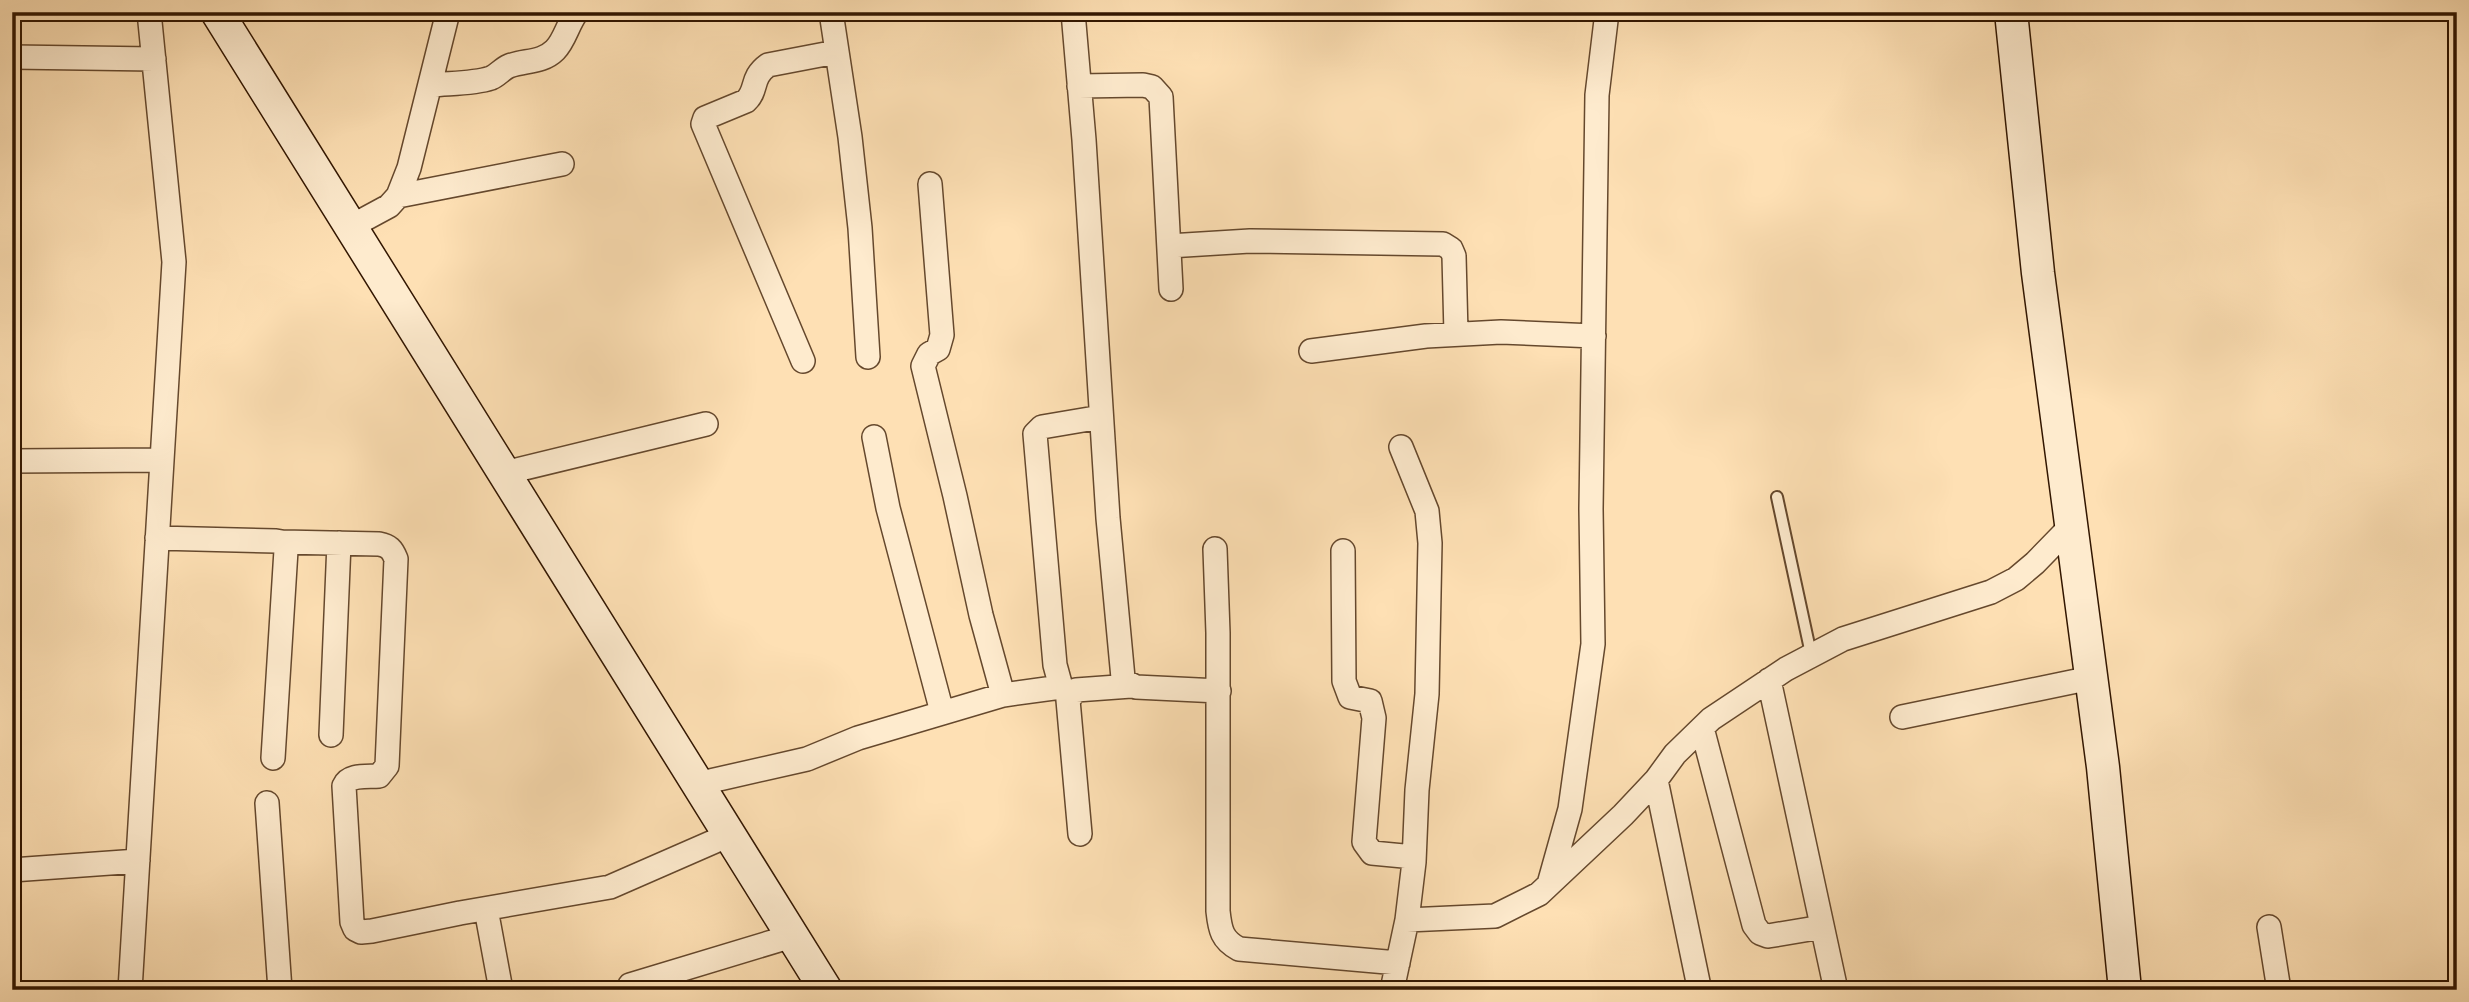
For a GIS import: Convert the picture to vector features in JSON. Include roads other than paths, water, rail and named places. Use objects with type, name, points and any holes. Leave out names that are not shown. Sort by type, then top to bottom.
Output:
[{"type":"main road","points":[[217,12],[826,990]]},
{"type":"main road","points":[[2011,12],[2038,273],[2103,767],[2125,990]]},
{"type":"street","points":[[130,990],[174,262],[149,12]]},
{"type":"street","points":[[352,226],[389,206],[398,196],[409,168],[448,12]]},
{"type":"street","points":[[431,85],[485,80],[508,67],[548,56],[557,48],[577,12]]},
{"type":"street","points":[[831,12],[850,137],[860,228],[868,358]]},
{"type":"street","points":[[1073,12],[1121,662],[1123,678],[1130,686]]},
{"type":"street","points":[[1549,884],[1570,809],[1593,645],[1591,509],[1597,95],[1607,12]]},
{"type":"street","points":[[803,361],[703,124],[705,118],[746,101],[751,96],[759,71],[768,65],[836,52]]},
{"type":"street","points":[[12,57],[154,59]]},
{"type":"street","points":[[1079,86],[1143,85],[1152,87],[1161,97],[1171,289]]},
{"type":"street","points":[[398,196],[562,164]]},
{"type":"street","points":[[930,184],[942,335],[938,349],[925,359],[924,378],[1003,695]]},
{"type":"street","points":[[1169,246],[1250,241],[1443,244],[1451,249],[1454,256],[1456,334]]},
{"type":"street","points":[[1311,351],[1456,334],[1501,332],[1594,336]]},
{"type":"street","points":[[1080,834],[1068,700],[1055,665],[1035,434],[1042,427],[1101,417]]},
{"type":"street","points":[[503,473],[706,424]]},
{"type":"street","points":[[874,437],[888,508],[942,712]]},
{"type":"street","points":[[1392,990],[1406,920],[1414,857],[1427,694],[1430,543],[1427,511],[1401,447]]},
{"type":"street","points":[[12,461],[162,460]]},
{"type":"street","points":[[1406,920],[1495,916],[1529,900],[1623,815],[1656,780],[1675,754],[1702,728],[1769,680],[1811,654],[1843,639],[1991,592],[2016,579],[2071,526]]},
{"type":"street","points":[[157,538],[388,546],[393,550],[396,559],[387,766],[379,776],[351,778],[344,786],[352,922],[355,929],[361,932],[610,887],[729,835]]},
{"type":"street","points":[[273,758],[286,550],[282,542]]},
{"type":"street","points":[[331,735],[339,544]]},
{"type":"street","points":[[1215,549],[1219,691],[1217,911],[1220,932],[1227,943],[1239,949],[1398,963]]},
{"type":"street","points":[[1343,551],[1344,681],[1350,697],[1370,701],[1374,718],[1364,842],[1372,853],[1414,857]]},
{"type":"street","points":[[1902,717],[2091,678]]},
{"type":"street","points":[[1769,680],[1836,990]]},
{"type":"street","points":[[697,784],[807,759],[858,738],[1003,695],[1130,686],[1219,691]]},
{"type":"street","points":[[1702,728],[1754,925],[1760,933],[1768,936],[1822,927]]},
{"type":"street","points":[[1656,780],[1698,982]]},
{"type":"street","points":[[267,803],[280,990]]},
{"type":"street","points":[[12,870],[138,861]]},
{"type":"street","points":[[486,909],[501,990]]},
{"type":"street","points":[[2269,928],[2279,990]]},
{"type":"street","points":[[630,985],[792,936]]},
{"type":"lane","points":[[1777,497],[1811,654]]}]
